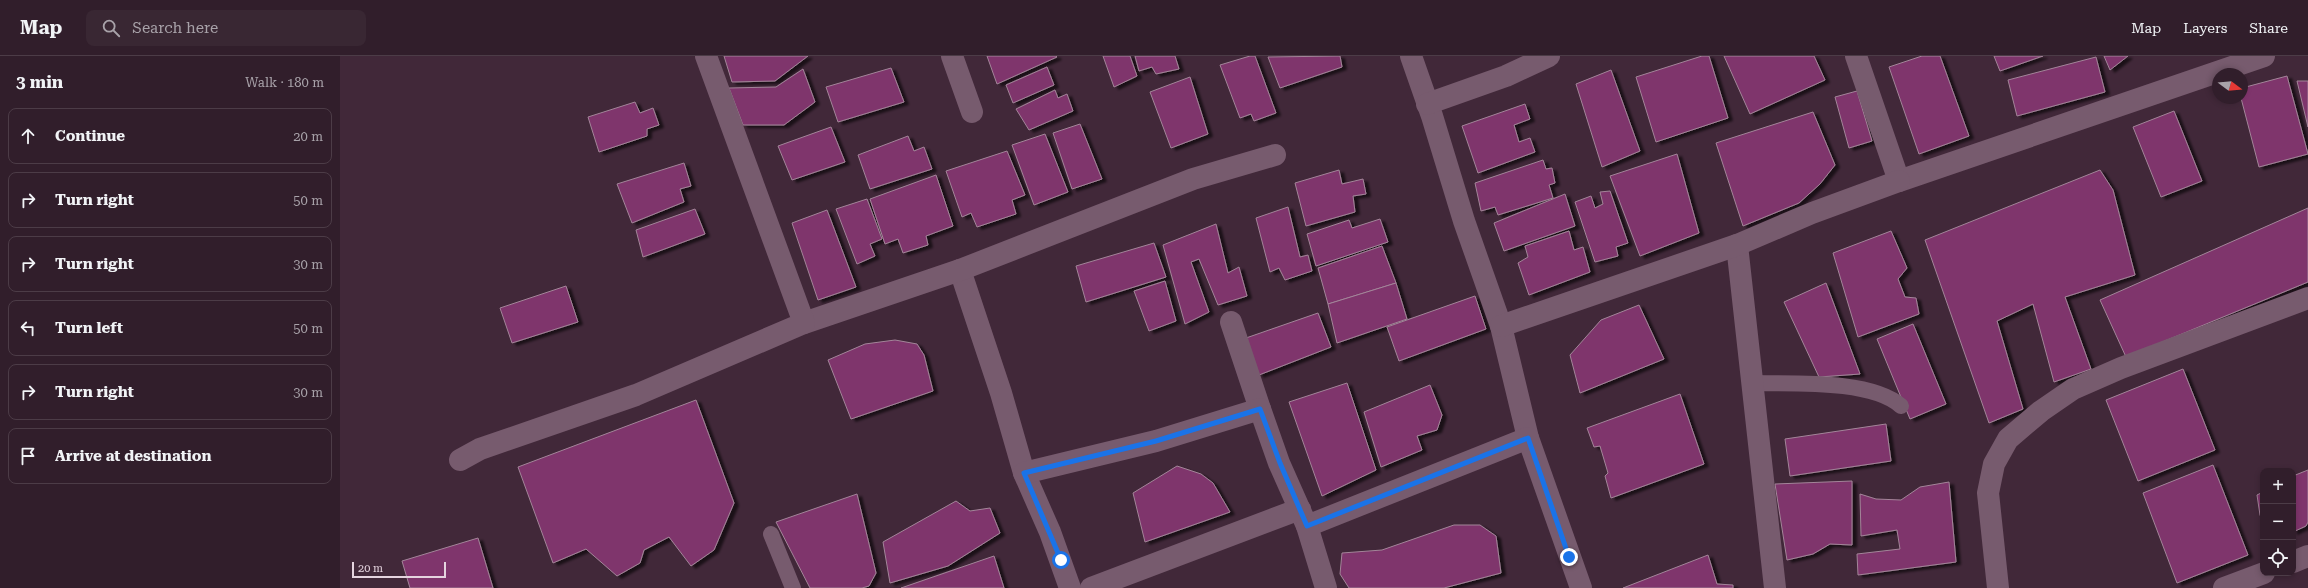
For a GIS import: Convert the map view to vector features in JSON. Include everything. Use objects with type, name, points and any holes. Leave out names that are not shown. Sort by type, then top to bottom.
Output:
[{"type":"street","points":[[706,56],[804,322]]},
{"type":"street","points":[[952,56],[972,112]]},
{"type":"street","points":[[1411,56],[1464,221],[1501,326],[1528,438],[1581,588]]},
{"type":"street","points":[[1427,104],[1506,76],[1549,56]]},
{"type":"street","points":[[1856,56],[1899,181]]},
{"type":"street","points":[[1501,326],[1737,245],[1812,212],[1899,181],[2264,56]]},
{"type":"street","points":[[460,460],[480,450],[636,395],[804,322],[960,270],[1193,179],[1275,154]]},
{"type":"street","points":[[1737,245],[1744,291],[1752,382],[1775,588]]},
{"type":"street","points":[[960,270],[1001,393],[1024,473],[1050,532],[1070,588]]},
{"type":"street","points":[[1998,588],[1988,493],[1994,464],[2008,439],[2041,411],[2073,389],[2121,368],[2308,298]]},
{"type":"street","points":[[1231,322],[1260,409],[1280,463],[1303,518],[1326,588]]},
{"type":"street","points":[[1024,473],[1156,441],[1260,409]]},
{"type":"street","points":[[1091,588],[1303,518],[1528,438]]},
{"type":"street","points":[[2296,561],[2308,556]]},
{"type":"street","points":[[2224,588],[2260,574]]},
{"type":"lane","points":[[1752,382],[1859,387],[1879,393],[1894,400],[1900,406]]},
{"type":"lane","points":[[771,534],[792,588]]},
{"type":"building","points":[[724,56],[808,56],[775,81],[732,82]]},
{"type":"building","points":[[987,56],[1056,56],[1057,57],[997,84]]},
{"type":"building","points":[[1103,56],[1130,56],[1137,76],[1114,87]]},
{"type":"building","points":[[1135,56],[1175,56],[1179,69],[1156,74],[1152,67],[1139,71]]},
{"type":"building","points":[[1250,56],[1255,56],[1276,113],[1254,121],[1251,114],[1240,118],[1220,65]]},
{"type":"building","points":[[1340,56],[1342,67],[1280,88],[1268,57]]},
{"type":"building","points":[[1702,56],[1709,56],[1728,118],[1656,142],[1636,77]]},
{"type":"building","points":[[1724,56],[1814,56],[1825,80],[1750,114]]},
{"type":"building","points":[[1922,56],[1940,56],[1969,136],[1919,154],[1889,67]]},
{"type":"building","points":[[1994,56],[2043,56],[2000,71]]},
{"type":"building","points":[[2104,56],[2128,56],[2110,70]]},
{"type":"building","points":[[2096,57],[2105,92],[2017,116],[2008,80]]},
{"type":"building","points":[[1047,67],[1054,85],[1013,103],[1006,85]]},
{"type":"building","points":[[891,68],[904,102],[838,122],[826,87]]},
{"type":"building","points":[[803,69],[815,102],[784,125],[743,125],[729,88],[776,87]]},
{"type":"building","points":[[1611,70],[1640,151],[1602,167],[1576,84]]},
{"type":"building","points":[[2287,76],[2308,154],[2259,167],[2243,104],[2248,104],[2248,86]]},
{"type":"building","points":[[1190,77],[1208,134],[1171,148],[1150,92]]},
{"type":"building","points":[[2297,81],[2308,81],[2308,127]]},
{"type":"building","points":[[1055,90],[1058,98],[1067,94],[1073,111],[1029,130],[1016,109]]},
{"type":"building","points":[[1857,91],[1872,141],[1849,148],[1835,97]]},
{"type":"building","points":[[635,102],[640,113],[653,108],[659,125],[647,129],[647,136],[599,152],[588,117]]},
{"type":"building","points":[[1525,104],[1530,119],[1514,125],[1519,142],[1530,138],[1535,152],[1478,173],[1462,126]]},
{"type":"building","points":[[2174,111],[2202,181],[2161,197],[2133,127]]},
{"type":"building","points":[[1813,112],[1835,165],[1820,184],[1799,203],[1743,226],[1716,143]]},
{"type":"building","points":[[1080,124],[1102,179],[1072,189],[1053,133]]},
{"type":"building","points":[[831,127],[845,162],[792,180],[778,146]]},
{"type":"building","points":[[1045,134],[1068,192],[1034,205],[1012,145]]},
{"type":"building","points":[[908,136],[914,151],[924,147],[932,169],[870,189],[858,155]]},
{"type":"building","points":[[1007,151],[1025,195],[1012,200],[1016,214],[977,227],[971,213],[962,217],[946,171]]},
{"type":"building","points":[[1677,154],[1699,233],[1640,256],[1610,176]]},
{"type":"building","points":[[1543,160],[1546,169],[1552,168],[1555,183],[1549,185],[1553,198],[1498,215],[1495,207],[1481,211],[1475,183]]},
{"type":"building","points":[[684,163],[691,186],[680,189],[684,202],[632,223],[617,184]]},
{"type":"building","points":[[1339,170],[1342,184],[1363,179],[1366,194],[1353,196],[1355,212],[1306,226],[1295,183]]},
{"type":"building","points":[[2100,170],[2113,190],[2135,275],[2065,297],[2091,369],[2054,382],[2033,304],[1997,321],[2023,409],[1989,423],[1925,240]]},
{"type":"building","points":[[936,175],[953,226],[926,236],[928,245],[903,253],[898,239],[885,244],[870,199]]},
{"type":"building","points":[[1610,191],[1628,243],[1616,247],[1618,256],[1595,262],[1575,202],[1591,196],[1595,208],[1603,204],[1600,192]]},
{"type":"building","points":[[1565,194],[1575,226],[1504,251],[1494,223]]},
{"type":"building","points":[[867,199],[882,239],[870,244],[875,256],[857,264],[836,209]]},
{"type":"building","points":[[1288,207],[1300,257],[1308,255],[1312,271],[1285,280],[1279,268],[1270,272],[1256,218]]},
{"type":"building","points":[[2308,208],[2308,282],[2126,357],[2100,300]]},
{"type":"building","points":[[695,209],[705,234],[643,257],[636,230]]},
{"type":"building","points":[[827,210],[856,287],[818,300],[792,223]]},
{"type":"building","points":[[1380,219],[1388,242],[1316,266],[1307,234],[1349,220],[1352,228]]},
{"type":"building","points":[[1216,224],[1228,273],[1239,267],[1247,296],[1218,305],[1199,259],[1191,262],[1209,312],[1185,324],[1163,245]]},
{"type":"building","points":[[1569,231],[1574,250],[1583,247],[1590,272],[1529,295],[1518,263],[1528,257],[1525,246]]},
{"type":"building","points":[[1891,231],[1907,268],[1898,279],[1905,297],[1916,298],[1919,314],[1858,337],[1833,253]]},
{"type":"building","points":[[1154,243],[1166,277],[1086,302],[1076,266]]},
{"type":"building","points":[[1382,246],[1396,283],[1328,304],[1318,268]]},
{"type":"building","points":[[1165,281],[1176,321],[1149,331],[1134,291]]},
{"type":"building","points":[[1396,283],[1407,319],[1337,343],[1328,304]]},
{"type":"building","points":[[1826,283],[1860,374],[1819,377],[1784,302]]},
{"type":"building","points":[[566,286],[578,322],[512,343],[500,308]]},
{"type":"building","points":[[1475,296],[1486,329],[1399,361],[1387,327]]},
{"type":"building","points":[[1639,305],[1664,359],[1580,393],[1570,355],[1601,320]]},
{"type":"building","points":[[1318,313],[1331,347],[1259,375],[1246,338]]},
{"type":"building","points":[[1913,324],[1946,404],[1910,419],[1877,339]]},
{"type":"building","points":[[895,340],[917,344],[924,355],[933,391],[851,419],[828,360],[865,344]]},
{"type":"building","points":[[2183,369],[2215,450],[2138,481],[2106,400]]},
{"type":"building","points":[[1347,383],[1376,470],[1322,496],[1289,402]]},
{"type":"building","points":[[1430,385],[1442,415],[1437,430],[1417,436],[1422,450],[1381,467],[1364,412]]},
{"type":"building","points":[[1680,394],[1704,464],[1611,498],[1605,476],[1608,473],[1600,446],[1594,447],[1587,428]]},
{"type":"building","points":[[696,400],[734,503],[714,550],[691,566],[669,537],[644,550],[640,563],[617,576],[586,549],[553,563],[518,467]]},
{"type":"building","points":[[1886,424],[1891,461],[1790,476],[1785,439]]},
{"type":"building","points":[[2213,465],[2248,555],[2177,583],[2143,493]]},
{"type":"building","points":[[1177,466],[1201,474],[1213,483],[1230,512],[1145,542],[1133,493]]},
{"type":"building","points":[[2308,470],[2308,522],[2306,526],[2296,531],[2296,504],[2296,475]]},
{"type":"building","points":[[1852,481],[1852,545],[1830,544],[1813,554],[1787,560],[1775,484]]},
{"type":"building","points":[[1949,482],[1956,562],[1858,575],[1857,554],[1900,549],[1897,530],[1861,536],[1860,494],[1876,499],[1901,500],[1920,487]]},
{"type":"building","points":[[857,494],[876,573],[869,586],[862,588],[810,588],[776,522]]},
{"type":"building","points":[[2260,494],[2260,515],[2257,495]]},
{"type":"building","points":[[956,501],[970,511],[990,508],[1000,533],[948,566],[890,583],[883,542]]},
{"type":"building","points":[[1454,525],[1480,525],[1496,536],[1501,573],[1444,588],[1349,588],[1340,574],[1342,553],[1382,550]]},
{"type":"building","points":[[478,538],[493,588],[410,588],[402,561]]},
{"type":"building","points":[[1708,555],[1717,584],[1733,585],[1733,588],[1623,588]]},
{"type":"building","points":[[994,556],[1004,588],[901,588]]},
{"type":"route","points":[[1061,560],[1024,473],[1156,441],[1260,409],[1280,463],[1307,526],[1528,438],[1569,557]]}]
